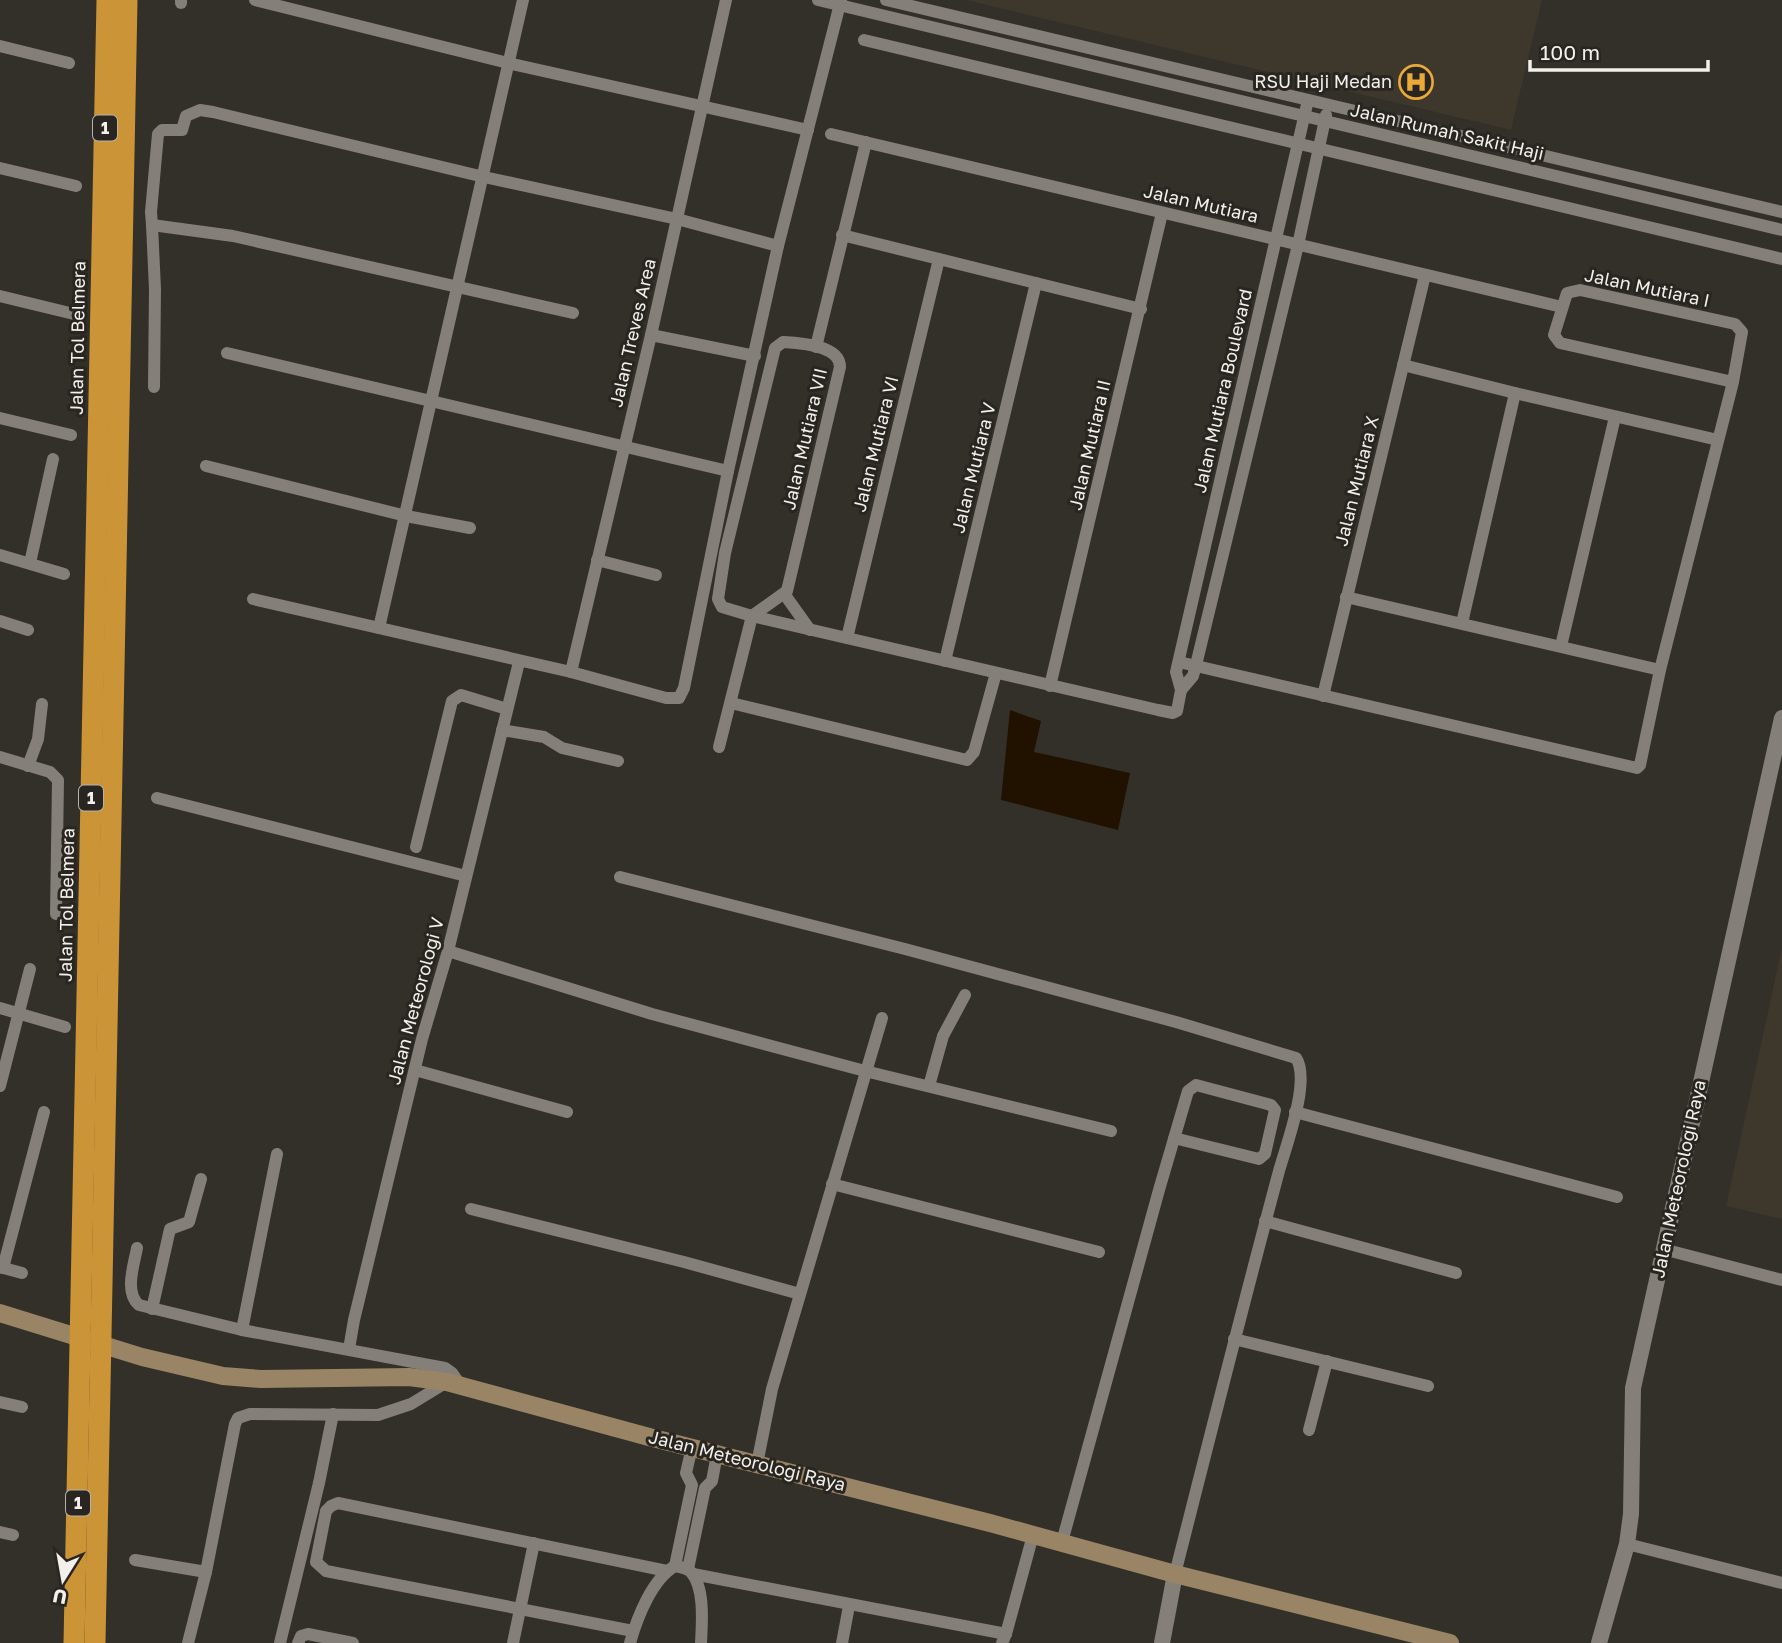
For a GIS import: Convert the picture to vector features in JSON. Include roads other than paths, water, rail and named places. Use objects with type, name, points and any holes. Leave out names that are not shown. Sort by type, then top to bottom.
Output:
[{"type":"highway","name":"Jalan Tol Belmera","points":[[74,1643],[107,0]]},
{"type":"highway","name":"1","points":[[95,1643],[127,0]]},
{"type":"main road","name":"Jalan Meteorologi Raya","points":[[0,1313],[142,1357],[202,1372],[242,1378],[409,1377],[454,1384],[1062,1542],[1175,1574],[1450,1643]]},
{"type":"street","points":[[255,0],[508,63],[808,130]]},
{"type":"street","points":[[379,628],[523,0]]},
{"type":"street","name":"Jalan Treves Area","points":[[571,672],[651,335],[726,0]]},
{"type":"street","name":"Jalan Rumah Sakit Haji","points":[[818,0],[840,3],[1782,230]]},
{"type":"street","name":"Jalan Rumah Sakit Haji","points":[[886,0],[1782,212]]},
{"type":"street","points":[[253,599],[571,672],[666,698],[680,698],[778,246],[840,3]]},
{"type":"street","points":[[863,40],[1782,260]]},
{"type":"street","points":[[0,46],[69,63]]},
{"type":"street","name":"Jalan Mutiara Boulevard","points":[[1050,686],[1173,713],[1177,711],[1181,690],[1176,672],[1308,100]]},
{"type":"street","name":"Jalan Mutiara Boulevard","points":[[1181,690],[1194,676],[1298,245],[1328,104]]},
{"type":"street","points":[[154,387],[155,289],[151,212],[158,134],[165,130],[182,130],[186,116],[200,110],[677,219],[778,246]]},
{"type":"street","name":"Jalan Mutiara","points":[[831,134],[1562,307]]},
{"type":"street","name":"Jalan Mutiara VII","points":[[785,595],[840,367],[840,360],[835,354],[816,347],[866,142]]},
{"type":"street","points":[[0,168],[76,186]]},
{"type":"street","name":"Jalan Mutiara II","points":[[1050,686],[1163,212]]},
{"type":"street","points":[[152,225],[233,236],[573,313]]},
{"type":"street","points":[[842,235],[1140,309]]},
{"type":"street","name":"Jalan Mutiara VI","points":[[847,638],[939,259]]},
{"type":"street","name":"Jalan Mutiara X","points":[[1322,696],[1425,275]]},
{"type":"street","name":"Jalan Mutiara V","points":[[945,661],[1037,283]]},
{"type":"street","name":"Jalan Mutiara I","points":[[1562,307],[1567,293],[1576,290],[1735,324],[1742,332],[1733,382]]},
{"type":"street","points":[[0,296],[78,315]]},
{"type":"street","points":[[1179,662],[1636,769],[1640,765],[1660,670],[1733,382],[1560,343],[1554,335],[1562,307]]},
{"type":"street","points":[[651,335],[755,356]]},
{"type":"street","points":[[816,347],[783,342],[775,348],[727,542],[719,602],[728,610],[1050,686]]},
{"type":"street","points":[[227,353],[728,471]]},
{"type":"street","points":[[1403,365],[1718,440]]},
{"type":"street","points":[[1462,623],[1514,393]]},
{"type":"street","points":[[1561,646],[1615,417]]},
{"type":"street","points":[[0,418],[71,435]]},
{"type":"street","points":[[30,563],[53,459]]},
{"type":"street","points":[[206,466],[406,516],[470,528]]},
{"type":"street","points":[[0,555],[64,574]]},
{"type":"street","points":[[597,560],[656,575]]},
{"type":"street","points":[[719,747],[752,616],[785,595],[810,630]]},
{"type":"street","points":[[1346,597],[1660,670]]},
{"type":"street","points":[[0,621],[28,630]]},
{"type":"street","name":"Jalan Meteorologi V","points":[[349,1349],[415,1070],[448,951],[519,662]]},
{"type":"street","points":[[731,703],[967,760],[974,752],[996,673]]},
{"type":"street","points":[[416,847],[452,702],[461,695],[507,709]]},
{"type":"street","points":[[28,765],[38,739],[42,704]]},
{"type":"street","name":"Jalan Meteorologi Raya","points":[[1599,1643],[1627,1544],[1631,1514],[1633,1388],[1782,718]]},
{"type":"street","points":[[502,730],[544,737],[562,748],[618,761]]},
{"type":"street","points":[[0,757],[53,773],[58,780],[56,914]]},
{"type":"street","points":[[157,798],[466,876]]},
{"type":"street","points":[[620,877],[905,949],[1293,1056],[1298,1061],[1301,1069],[1295,1112],[1175,1574],[1162,1643]]},
{"type":"street","points":[[448,951],[652,1014],[865,1071],[1111,1131]]},
{"type":"street","points":[[0,1086],[30,969]]},
{"type":"street","points":[[929,1086],[943,1036],[965,995]]},
{"type":"street","points":[[0,1008],[65,1027]]},
{"type":"street","points":[[757,1464],[772,1389],[882,1018]]},
{"type":"street","points":[[415,1070],[567,1112]]},
{"type":"street","points":[[1062,1542],[1174,1138],[1188,1091],[1194,1086],[1271,1105],[1275,1110],[1265,1154],[1259,1159],[1174,1138]]},
{"type":"street","points":[[22,1273],[2,1267],[44,1112]]},
{"type":"street","points":[[1295,1112],[1618,1196]]},
{"type":"street","points":[[242,1330],[277,1154]]},
{"type":"street","points":[[152,1309],[170,1231],[189,1222],[201,1179]]},
{"type":"street","points":[[832,1184],[1099,1252]]},
{"type":"street","points":[[471,1209],[800,1294]]},
{"type":"street","points":[[1265,1221],[1457,1273]]},
{"type":"street","points":[[137,1248],[131,1287],[133,1299],[139,1305],[242,1330],[445,1368],[452,1373],[454,1384],[411,1404],[378,1415],[250,1414],[236,1420],[206,1572],[188,1643]]},
{"type":"street","points":[[1663,1249],[1782,1280]]},
{"type":"street","points":[[1234,1339],[1428,1386]]},
{"type":"street","points":[[1309,1430],[1327,1361]]},
{"type":"street","points":[[0,1402],[22,1407]]},
{"type":"street","points":[[280,1643],[333,1414]]},
{"type":"street","points":[[692,1447],[686,1474],[692,1485],[681,1570],[702,1610],[701,1643]]},
{"type":"street","points":[[717,1454],[712,1481],[705,1488],[681,1570],[648,1599],[631,1637],[520,1609],[326,1571],[316,1562],[326,1511],[338,1503],[681,1570],[1004,1639],[1033,1535]]},
{"type":"street","points":[[692,1485],[705,1488]]},
{"type":"street","points":[[513,1643],[534,1543]]},
{"type":"street","points":[[1627,1544],[1782,1583]]},
{"type":"street","points":[[135,1560],[206,1572]]},
{"type":"street","points":[[842,1643],[849,1606]]},
{"type":"street","points":[[298,1643],[301,1636],[309,1634],[353,1643]]},
{"type":"place","name":"RSU Haji Medan","points":[[1416,82]]}]
